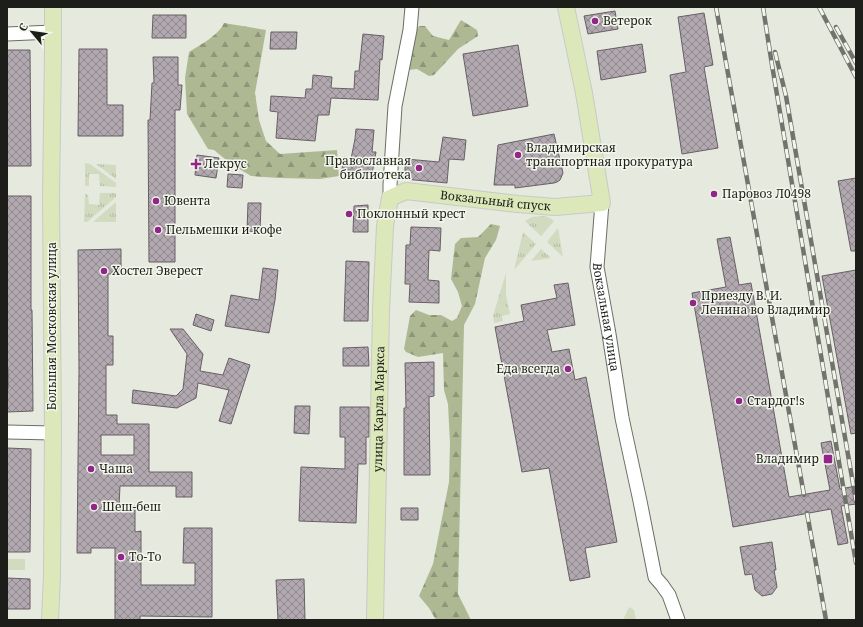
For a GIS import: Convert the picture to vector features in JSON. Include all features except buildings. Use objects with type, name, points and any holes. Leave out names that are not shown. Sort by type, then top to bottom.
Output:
[{"type":"main road","name":"Большая Московская улица","points":[[50,620],[52,575],[53,433],[51,250],[53,7]]},
{"type":"main road","name":"Вокзальная улица","points":[[566,7],[584,93],[602,204]]},
{"type":"main road","name":"Вокзальный спуск","points":[[390,198],[406,191],[555,207],[602,204]]},
{"type":"main road","name":"улица Карла Маркса","points":[[375,620],[381,310],[385,226],[390,198]]},
{"type":"street","points":[[390,198],[395,106],[410,30],[412,7]]},
{"type":"street","points":[[7,34],[53,32]]},
{"type":"street","name":"Вокзальная улица","points":[[602,204],[597,267],[610,334],[622,418],[655,577],[669,595],[678,620]]},
{"type":"street","points":[[7,432],[53,433]]},
{"type":"green space","points":[[461,20],[477,30],[478,36],[458,49],[434,75],[429,76],[417,69],[408,70],[414,46],[415,32],[419,26],[425,26],[433,36],[449,40]]},
{"type":"green space","points":[[224,23],[266,30],[255,93],[259,120],[266,141],[280,154],[337,150],[339,176],[320,179],[251,176],[231,164],[214,150],[208,149],[187,114],[185,78],[189,52],[214,36]]},
{"type":"green space","points":[[85,163],[90,164],[116,183],[116,187],[100,186],[99,174],[89,174],[89,186],[85,186]]},
{"type":"green space","points":[[96,164],[116,165],[116,179]]},
{"type":"green space","points":[[100,193],[116,193],[116,197],[87,222],[84,222],[85,194],[88,195],[89,204],[99,205]]},
{"type":"green space","points":[[116,202],[116,222],[93,222]]},
{"type":"green space","points":[[532,217],[547,217],[554,221],[541,236],[525,221]]},
{"type":"green space","points":[[491,224],[500,226],[496,240],[485,258],[475,304],[464,325],[458,594],[471,620],[436,620],[429,608],[419,596],[433,564],[449,482],[450,444],[448,404],[444,390],[443,353],[418,357],[406,352],[404,349],[410,316],[416,310],[429,315],[441,315],[452,321],[457,318],[462,306],[458,292],[451,279],[455,244],[461,238],[478,237]]},
{"type":"green space","points":[[558,228],[563,257],[547,242]]},
{"type":"green space","points":[[523,232],[536,244],[514,270]]},
{"type":"green space","points":[[541,249],[551,258],[531,261]]},
{"type":"green space","points":[[506,273],[506,295],[510,314],[502,316],[503,321],[494,323],[493,316]]},
{"type":"green space","points":[[7,559],[25,559],[25,570],[7,570]]},
{"type":"green space","points":[[629,607],[634,610],[636,620],[623,620]]},
{"type":"railway","points":[[716,7],[804,495]]},
{"type":"railway","points":[[763,7],[856,563]]},
{"type":"railway","points":[[819,7],[856,77]]},
{"type":"railway","points":[[836,27],[856,63]]},
{"type":"railway","points":[[775,52],[786,96],[856,501]]},
{"type":"railway","points":[[807,513],[826,620]]},
{"type":"place","name":"Ветерок","points":[[595,21]]},
{"type":"place","name":"Владимирская транспортная прокуратура","points":[[518,155]]},
{"type":"place","name":"Лекрус","points":[[196,164]]},
{"type":"place","name":"Православная библиотека","points":[[419,168]]},
{"type":"place","name":"Паровоз Л0498","points":[[714,194]]},
{"type":"place","name":"Ювента","points":[[156,201]]},
{"type":"place","name":"Поклонный крест","points":[[349,214]]},
{"type":"place","name":"Пельмешки и кофе","points":[[158,230]]},
{"type":"place","name":"Хостел Эверест","points":[[104,271]]},
{"type":"place","name":"Приезду В. И. Ленина во Владимир","points":[[693,303]]},
{"type":"place","name":"Еда всегда","points":[[568,369]]},
{"type":"place","name":"Стардог!s","points":[[739,401]]},
{"type":"place","name":"Владимир","points":[[828,459]]},
{"type":"place","name":"Чаша","points":[[91,469]]},
{"type":"place","name":"Шеш-беш","points":[[94,507]]},
{"type":"place","name":"То-То","points":[[121,557]]}]
